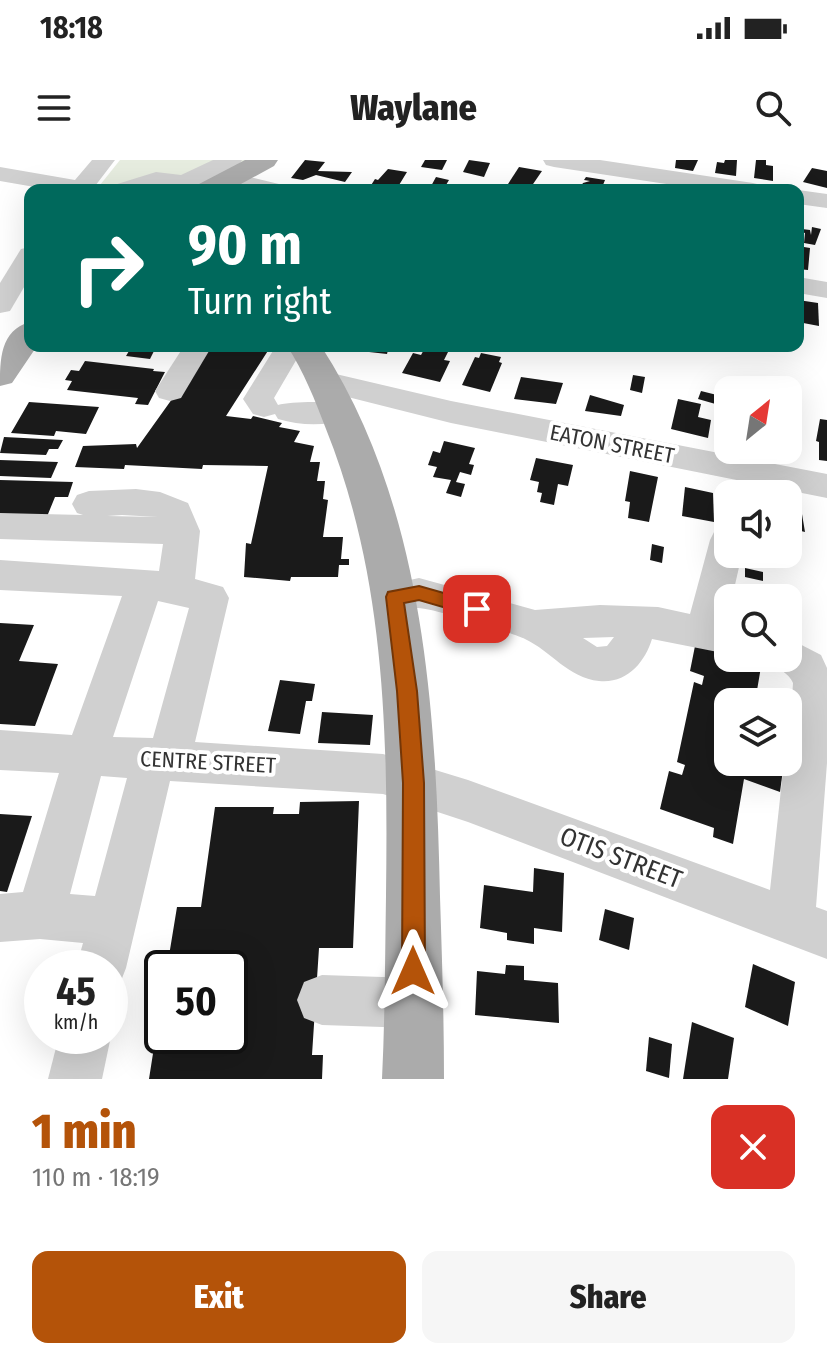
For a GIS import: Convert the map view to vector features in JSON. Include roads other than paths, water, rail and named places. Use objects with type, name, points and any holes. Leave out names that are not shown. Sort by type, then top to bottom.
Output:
[{"type":"main road","points":[[187,179],[265,160]]},
{"type":"main road","points":[[0,375],[18,335]]},
{"type":"main road","points":[[321,383],[371,498],[395,597],[407,691],[413,783],[413,1079]]},
{"type":"street","points":[[84,184],[104,160]]},
{"type":"street","points":[[554,160],[713,184]]},
{"type":"street","points":[[0,174],[53,184]]},
{"type":"street","points":[[157,184],[187,179],[227,184]]},
{"type":"street","points":[[804,198],[827,201]]},
{"type":"street","points":[[0,248],[24,253]]},
{"type":"street","points":[[0,305],[24,264]]},
{"type":"street","points":[[804,286],[827,290]]},
{"type":"street","points":[[170,391],[194,352]]},
{"type":"street","name":"EATON STREET","points":[[286,352],[258,399],[277,410],[325,415],[321,383]]},
{"type":"street","name":"EATON STREET","points":[[288,352],[321,383],[734,480]]},
{"type":"street","points":[[321,383],[369,413],[398,401]]},
{"type":"street","name":"EATON STREET","points":[[802,485],[827,486]]},
{"type":"street","points":[[0,526],[182,531],[162,759],[105,950]]},
{"type":"street","points":[[0,575],[176,591]]},
{"type":"street","points":[[112,922],[20,917],[86,754],[176,591]]},
{"type":"street","points":[[395,597],[419,593],[535,626],[574,653],[600,664],[619,659],[626,653],[634,639],[634,623],[714,635]]},
{"type":"street","points":[[802,664],[807,667],[813,683],[809,929]]},
{"type":"street","name":"CENTRE STREET","points":[[0,750],[357,770],[413,783]]},
{"type":"street","name":"OTIS STREET","points":[[413,783],[809,929]]},
{"type":"street","points":[[322,1000],[413,1003]]},
{"type":"street","points":[[75,1079],[81,1054]]}]
